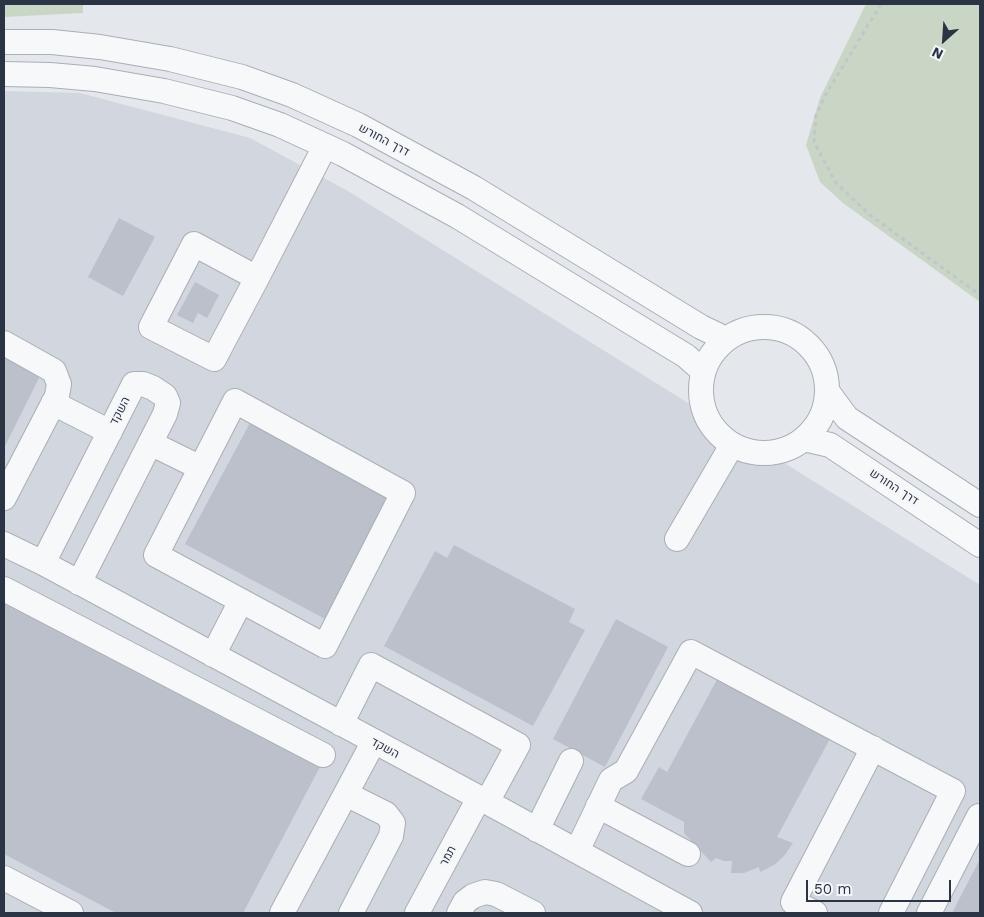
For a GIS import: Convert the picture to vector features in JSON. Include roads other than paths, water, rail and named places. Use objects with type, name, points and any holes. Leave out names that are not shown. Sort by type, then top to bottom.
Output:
[{"type":"street","name":"דרך החורש","points":[[4,42],[52,42],[100,47],[161,58],[242,77],[292,95],[358,125],[474,188],[701,327],[726,339]]},
{"type":"street","points":[[4,74],[50,75],[95,79],[164,91],[232,108],[280,125],[343,154],[457,216],[686,356],[703,371]]},
{"type":"street","points":[[257,278],[194,244],[151,327],[214,359],[257,278],[326,146]]},
{"type":"street","points":[[764,327],[783,331],[801,340],[815,354],[824,372],[827,391],[824,410],[816,426],[804,439],[787,449],[769,453],[750,452],[732,445],[715,431],[704,413],[700,392],[703,371],[712,353],[726,339],[744,330],[764,327]]},
{"type":"street","points":[[4,343],[54,371],[59,384],[57,396],[4,498]]},
{"type":"street","name":"השקד","points":[[79,583],[165,414],[168,403],[165,396],[143,384],[134,384],[43,563],[79,583],[374,742],[483,800],[690,913]]},
{"type":"street","points":[[827,391],[847,418],[980,505]]},
{"type":"street","points":[[235,401],[402,493],[325,646],[241,601],[156,555],[235,401]]},
{"type":"street","points":[[53,403],[110,432]]},
{"type":"street","name":"דרך החורש","points":[[804,439],[830,445],[980,544]]},
{"type":"street","points":[[150,443],[200,468]]},
{"type":"street","points":[[677,540],[732,445]]},
{"type":"street","points":[[4,544],[43,563]]},
{"type":"street","points":[[4,588],[323,755]]},
{"type":"street","points":[[213,655],[241,601]]},
{"type":"street","points":[[576,852],[611,780],[626,771],[691,652],[952,790],[891,913]]},
{"type":"street","name":"תמר","points":[[341,724],[371,665],[518,745],[483,800],[417,913]]},
{"type":"street","points":[[282,913],[374,742]]},
{"type":"street","points":[[816,913],[793,902],[873,748]]},
{"type":"street","points":[[537,830],[571,761]]},
{"type":"street","points":[[346,794],[386,814],[393,823],[391,836],[351,913]]},
{"type":"street","points":[[598,806],[688,854]]},
{"type":"street","points":[[929,913],[978,816],[980,817]]},
{"type":"street","points":[[4,878],[71,913]]},
{"type":"street","points":[[459,913],[466,902],[473,896],[485,892],[496,894],[533,913]]}]
